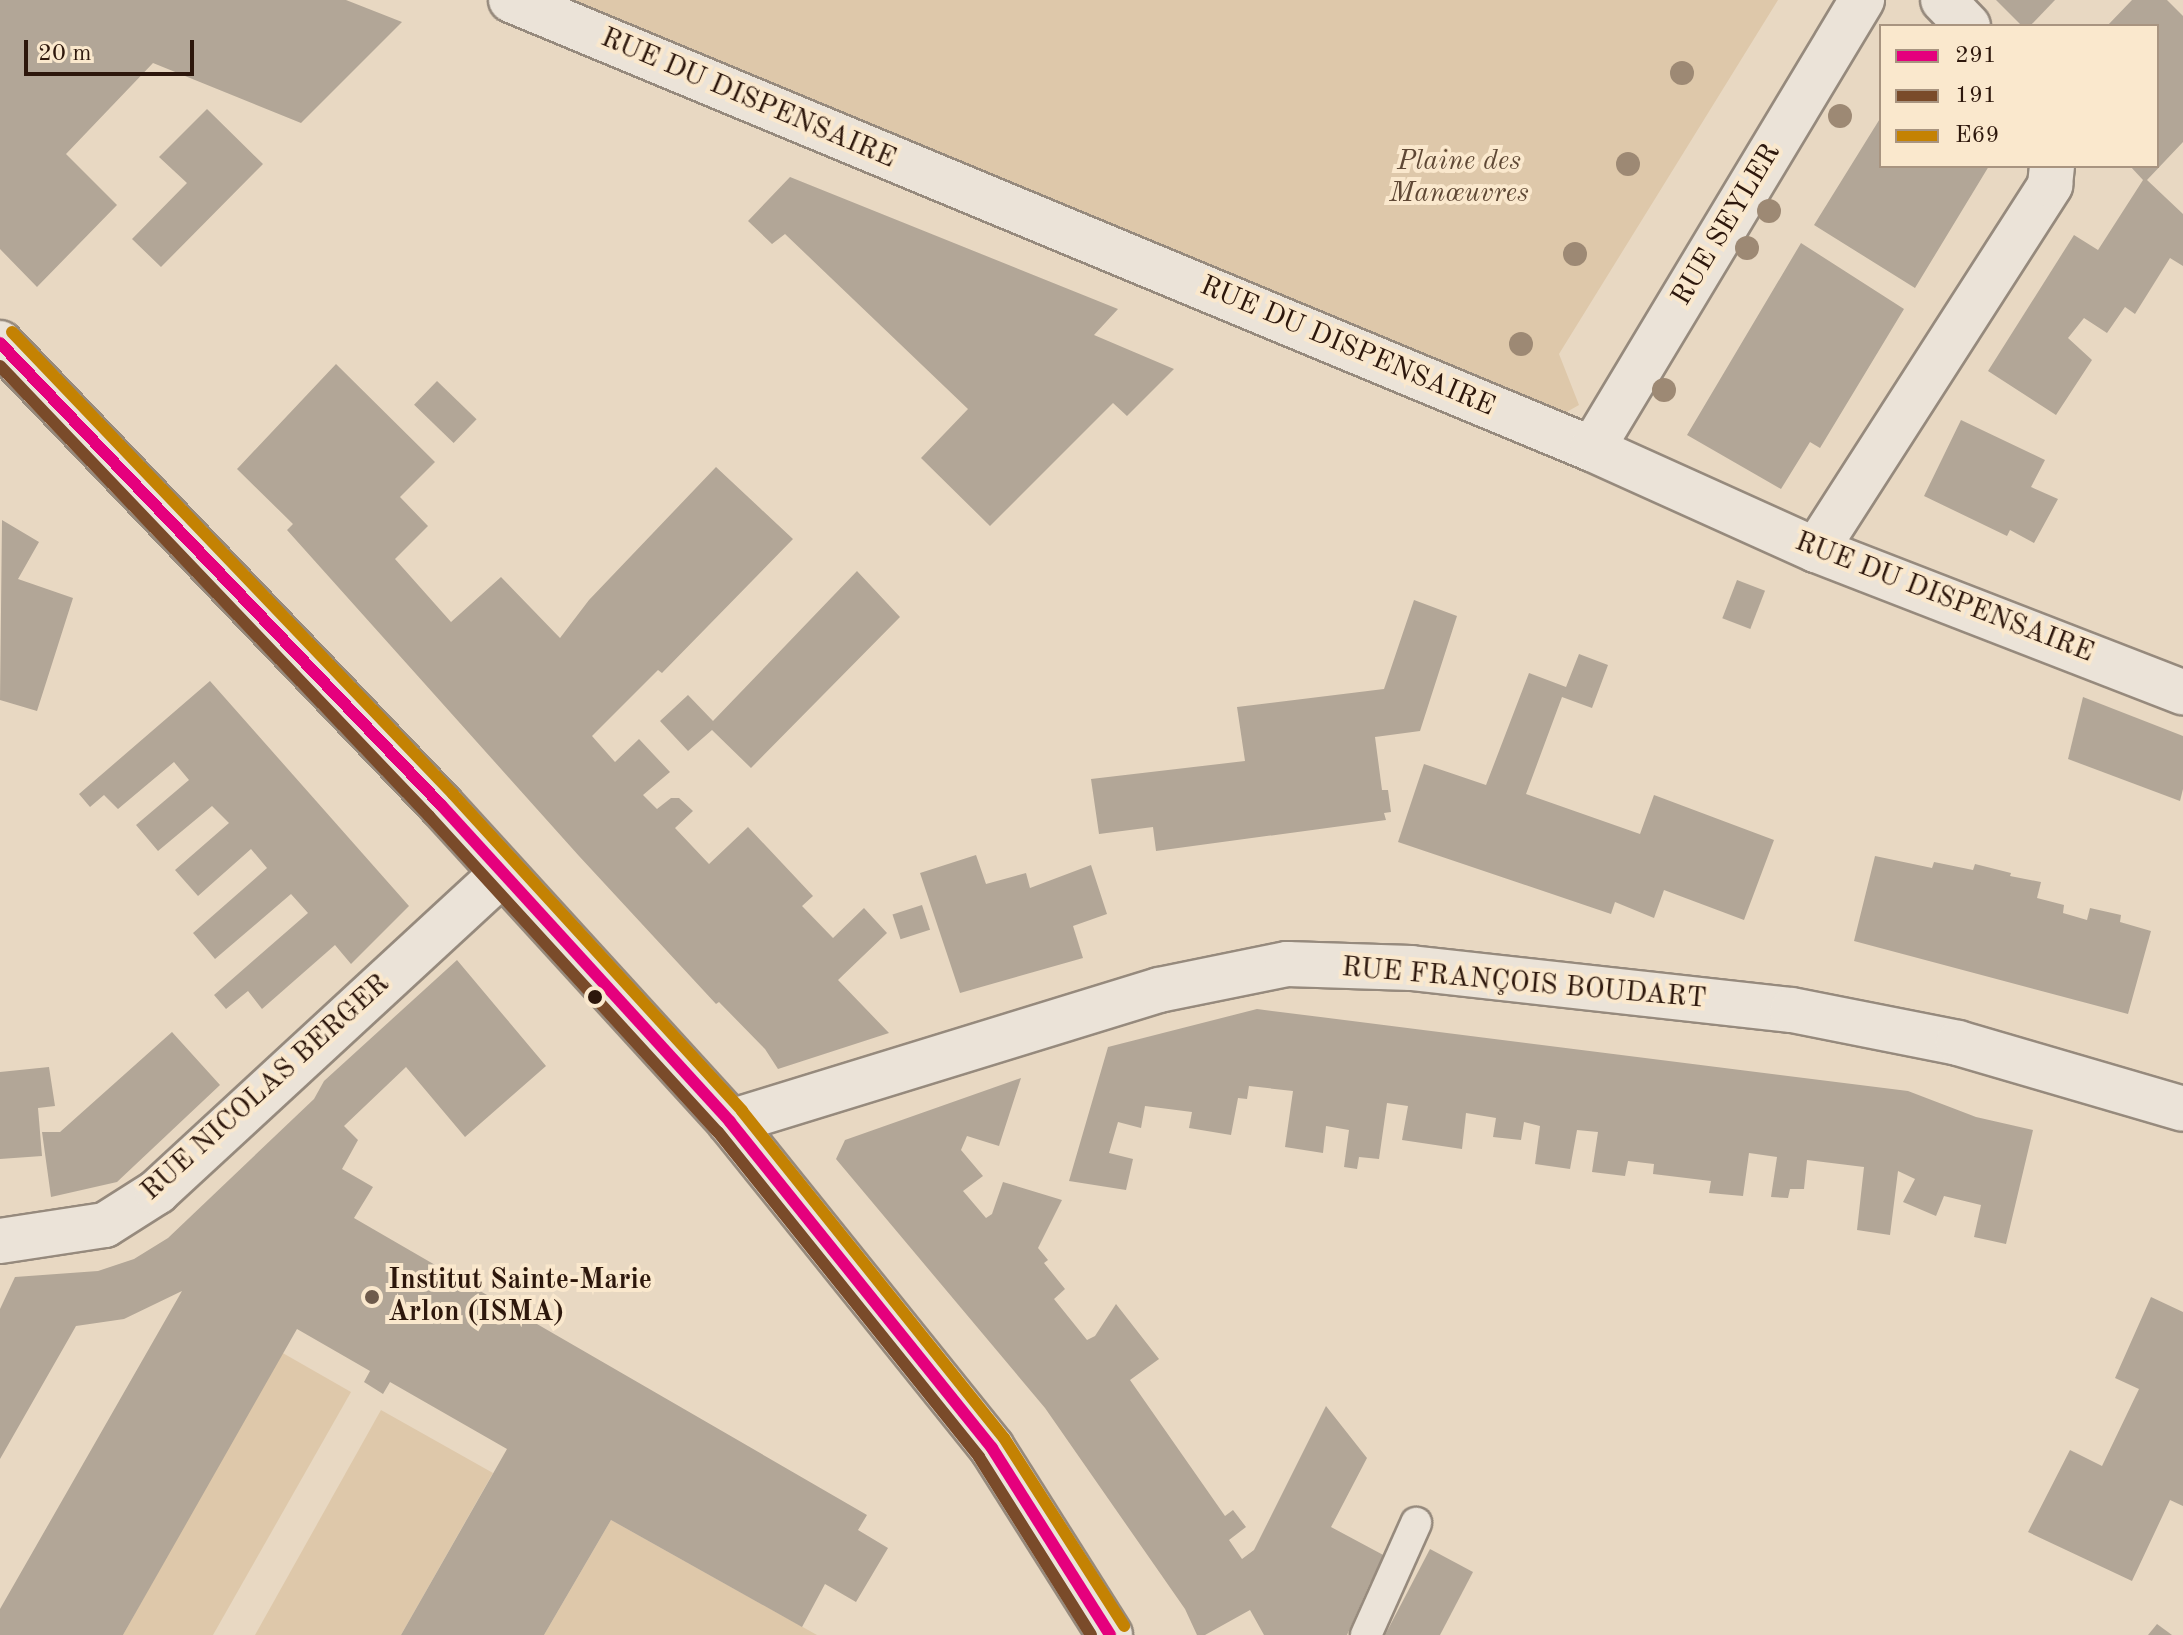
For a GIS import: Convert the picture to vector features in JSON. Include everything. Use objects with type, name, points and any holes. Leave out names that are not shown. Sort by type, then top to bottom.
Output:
[{"type":"street","name":"RUE DU DISPENSAIRE","points":[[511,0],[1592,449],[1816,550],[2183,692]]},
{"type":"street","name":"RUE SEYLER","points":[[1592,449],[1862,0]]},
{"type":"street","points":[[1943,0],[1966,24]]},
{"type":"street","points":[[1816,550],[2050,185],[2052,168]]},
{"type":"street","points":[[0,343],[441,805],[501,875],[730,1122],[992,1448],[1110,1635]]},
{"type":"street","name":"RUE NICOLAS BERGER","points":[[0,1241],[105,1225],[157,1192],[501,875]]},
{"type":"street","name":"RUE FRANÇOIS BOUDART","points":[[730,1122],[1159,990],[1287,964],[1411,968],[1792,1010],[1958,1043],[2183,1109]]},
{"type":"lane","points":[[1366,1635],[1416,1523]]},
{"type":"green space","name":"Plaine des Manœuvres","points":[[571,0],[1778,0],[1559,354],[1579,405],[1563,414]]},
{"type":"green space","points":[[281,1352],[351,1392],[213,1635],[123,1635]]},
{"type":"green space","points":[[381,1410],[493,1473],[401,1635],[255,1635]]},
{"type":"green space","points":[[611,1520],[817,1635],[544,1635]]},
{"type":"building","points":[[0,0],[346,0],[402,22],[301,123],[153,63],[66,154],[117,205],[37,287],[0,249]]},
{"type":"building","points":[[1996,0],[2055,0],[2032,24],[2020,24]]},
{"type":"building","points":[[2132,0],[2167,0],[2183,16],[2183,142],[2159,167],[2159,24],[2109,24]]},
{"type":"building","points":[[207,109],[263,164],[161,267],[132,239],[187,183],[159,157]]},
{"type":"building","points":[[1879,120],[1879,168],[1988,168],[1915,288],[1814,225]]},
{"type":"building","points":[[2132,168],[2158,168],[2147,180],[2183,214],[2183,266],[2170,258],[2135,314],[2125,307],[2107,333],[2084,318],[2068,338],[2092,360],[2056,415],[1988,371],[2074,235],[2098,250],[2143,180]]},
{"type":"building","points":[[790,177],[1118,309],[1094,335],[1174,369],[1127,416],[1113,403],[990,526],[921,458],[968,409],[785,234],[772,244],[748,221]]},
{"type":"building","points":[[1801,243],[1904,309],[1820,448],[1810,442],[1781,489],[1687,435]]},
{"type":"building","points":[[336,364],[435,462],[400,497],[428,526],[395,559],[451,622],[501,577],[560,638],[589,600],[716,467],[793,539],[662,673],[658,670],[592,736],[615,762],[639,739],[670,772],[643,795],[657,809],[671,798],[679,798],[693,811],[675,828],[709,864],[748,827],[813,896],[802,906],[833,938],[864,908],[887,933],[838,980],[889,1033],[778,1069],[765,1049],[719,1002],[716,1004],[579,856],[287,530],[293,524],[237,469]]},
{"type":"building","points":[[437,381],[477,419],[454,443],[414,405]]},
{"type":"building","points":[[1961,420],[2045,460],[2031,487],[2058,499],[2034,543],[2010,530],[2007,536],[1924,496]]},
{"type":"building","points":[[2,520],[39,542],[18,579],[73,598],[37,711],[0,700]]},
{"type":"building","points":[[857,571],[900,617],[751,768],[712,730],[688,751],[660,721],[688,695],[713,721]]},
{"type":"building","points":[[1737,580],[1765,591],[1750,629],[1722,618]]},
{"type":"building","points":[[1414,600],[1457,616],[1420,731],[1375,737],[1382,790],[1388,790],[1391,812],[1384,813],[1386,820],[1156,851],[1153,827],[1099,834],[1091,779],[1245,761],[1237,707],[1384,689]]},
{"type":"building","points":[[1579,654],[1608,665],[1592,708],[1562,697],[1526,794],[1640,834],[1654,795],[1774,840],[1744,920],[1664,890],[1654,918],[1615,902],[1611,914],[1398,842],[1424,764],[1486,785],[1529,673],[1566,687]]},
{"type":"building","points":[[210,681],[409,906],[351,964],[335,945],[262,1009],[248,991],[226,1009],[214,995],[308,913],[291,894],[215,959],[193,933],[267,868],[251,849],[198,896],[175,870],[229,823],[212,806],[158,851],[136,825],[189,780],[174,762],[118,809],[104,795],[90,807],[79,794]]},
{"type":"building","points":[[2083,697],[2183,736],[2183,789],[2180,801],[2068,759]]},
{"type":"building","points":[[976,855],[986,884],[1026,873],[1030,888],[1091,865],[1107,914],[1073,926],[1083,958],[960,993],[920,873]]},
{"type":"building","points":[[1875,856],[1932,868],[1934,862],[1973,870],[1975,864],[2011,873],[2010,876],[2041,882],[2037,898],[2064,905],[2063,913],[2087,920],[2090,908],[2121,915],[2120,922],[2151,931],[2128,1014],[1854,941]]},
{"type":"building","points":[[922,905],[930,930],[901,939],[893,915]]},
{"type":"building","points":[[457,960],[546,1066],[465,1137],[406,1067],[344,1126],[358,1140],[342,1169],[373,1187],[354,1218],[867,1515],[858,1530],[888,1548],[856,1602],[825,1584],[802,1627],[611,1520],[544,1635],[401,1635],[507,1449],[390,1382],[383,1394],[364,1382],[370,1371],[297,1329],[123,1635],[0,1635],[0,1609],[182,1291],[124,1319],[76,1326],[0,1459],[0,1309],[15,1277],[98,1271],[134,1259],[168,1238],[314,1099],[324,1081]]},
{"type":"building","points":[[1257,1009],[1908,1091],[1976,1117],[2033,1130],[2006,1244],[1974,1237],[1981,1205],[1944,1196],[1936,1216],[1903,1202],[1915,1179],[1898,1171],[1890,1235],[1857,1230],[1864,1167],[1807,1160],[1804,1189],[1790,1189],[1788,1198],[1771,1197],[1777,1157],[1749,1153],[1743,1196],[1709,1193],[1711,1181],[1653,1174],[1654,1164],[1628,1161],[1625,1176],[1592,1172],[1598,1132],[1577,1130],[1570,1169],[1535,1164],[1540,1126],[1524,1122],[1521,1140],[1493,1137],[1496,1118],[1466,1113],[1462,1149],[1402,1140],[1408,1106],[1387,1103],[1379,1159],[1359,1157],[1357,1169],[1344,1167],[1349,1130],[1326,1126],[1323,1153],[1285,1147],[1293,1091],[1249,1086],[1247,1099],[1238,1098],[1231,1135],[1189,1128],[1192,1112],[1145,1106],[1141,1128],[1118,1122],[1109,1153],[1133,1159],[1126,1190],[1069,1181],[1108,1047]]},
{"type":"building","points":[[172,1032],[220,1085],[117,1182],[51,1197],[42,1132],[60,1132]]},
{"type":"building","points":[[49,1067],[55,1106],[38,1108],[42,1156],[0,1159],[0,1072]]},
{"type":"building","points":[[1021,1078],[999,1146],[967,1136],[961,1150],[983,1176],[963,1191],[986,1218],[992,1214],[1003,1182],[1062,1200],[1038,1248],[1048,1260],[1044,1263],[1065,1289],[1054,1299],[1087,1340],[1095,1336],[1116,1304],[1159,1359],[1130,1380],[1225,1516],[1233,1510],[1246,1527],[1229,1540],[1242,1559],[1254,1550],[1326,1406],[1367,1458],[1331,1527],[1387,1557],[1370,1583],[1347,1635],[1264,1635],[1250,1610],[1205,1635],[1197,1635],[1185,1609],[1045,1408],[836,1159],[845,1140]]},
{"type":"building","points":[[2151,1297],[2183,1312],[2183,1506],[2170,1500],[2132,1581],[2028,1532],[2070,1450],[2102,1466],[2139,1389],[2115,1378]]},
{"type":"building","points":[[1430,1549],[1473,1572],[1440,1635],[1385,1635]]},
{"type":"building","points":[[2157,1624],[2172,1635],[2148,1635]]},
{"type":"transit line","name":"E69","points":[[12,332],[453,794],[742,1111],[1004,1438],[1124,1626]]},
{"type":"transit line","name":"291","points":[[0,343],[441,805],[730,1122],[992,1448],[1110,1635]]},
{"type":"transit line","name":"191","points":[[0,366],[429,816],[718,1132],[979,1457],[1091,1635]]},
{"type":"place","name":"Institut Sainte-Marie Arlon (ISMA)","points":[[372,1297]]}]
